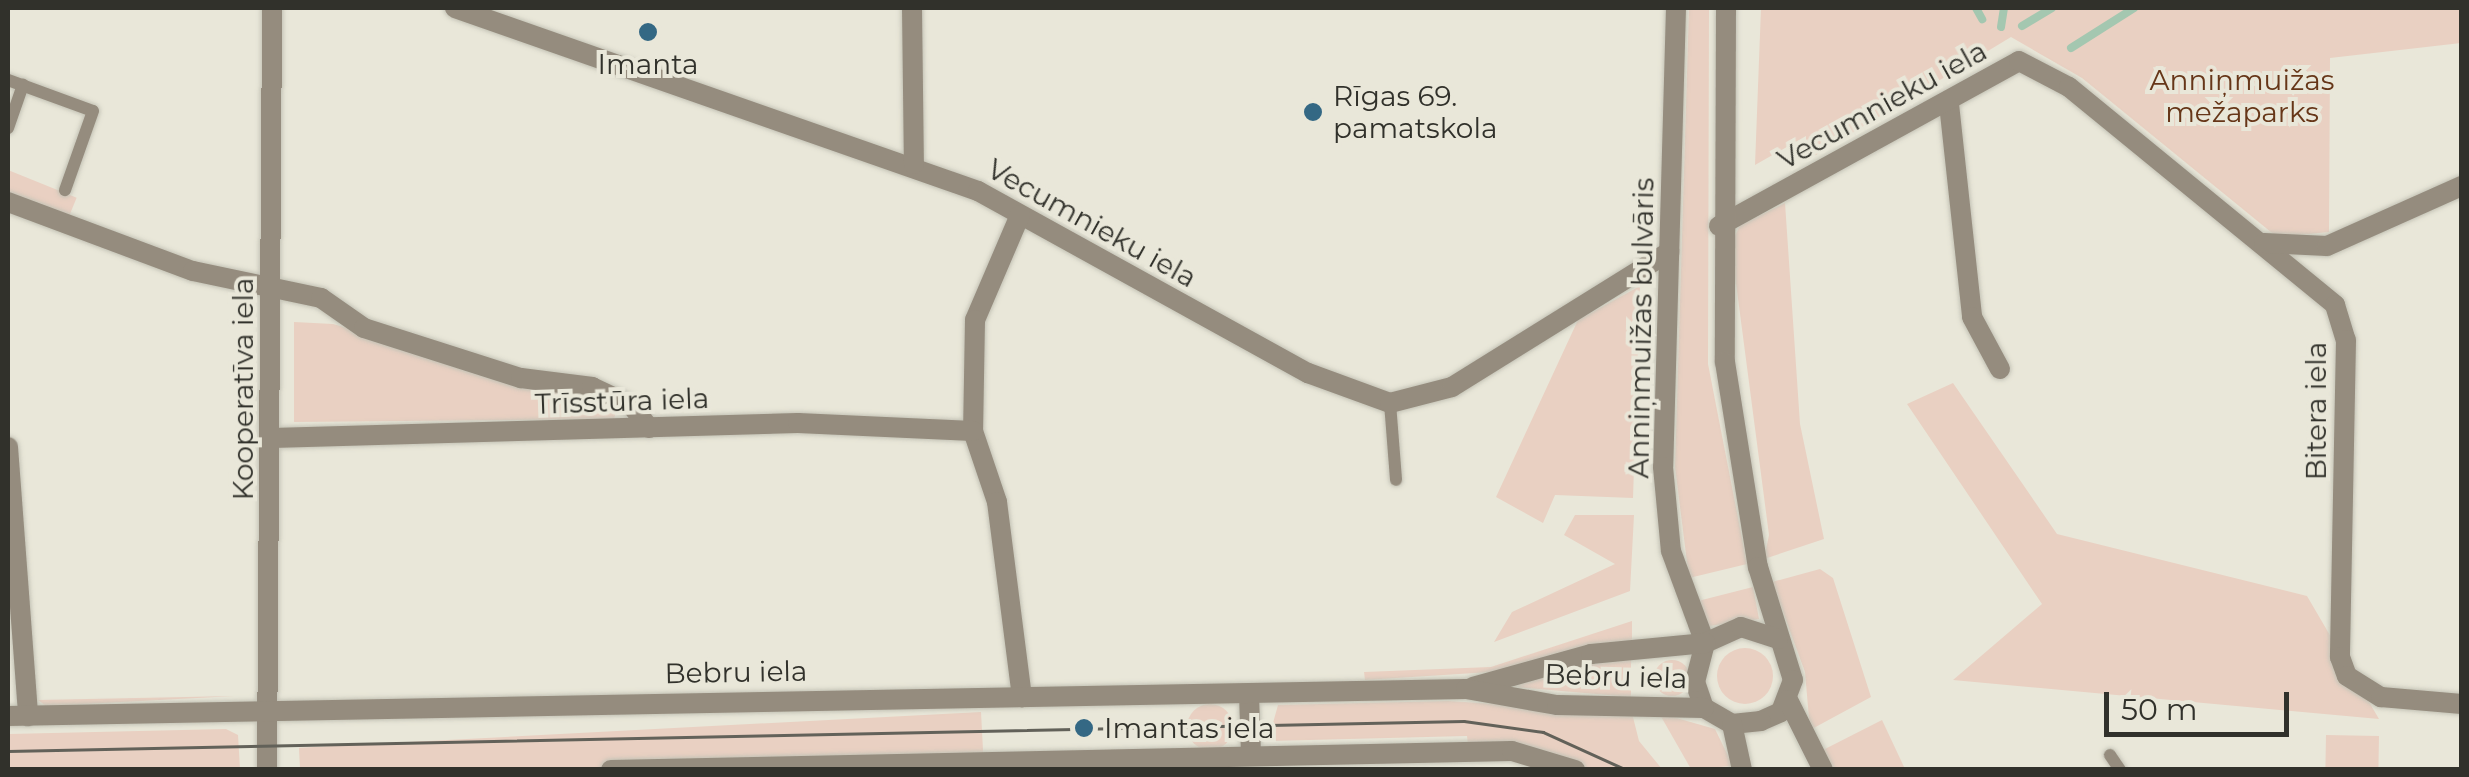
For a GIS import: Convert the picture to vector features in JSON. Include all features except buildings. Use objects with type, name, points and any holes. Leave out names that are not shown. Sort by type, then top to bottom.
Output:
[{"type":"street","name":"Kooperatīva iela","points":[[267,770],[272,8]]},
{"type":"street","name":"Vecumnieku iela","points":[[456,8],[914,164],[1020,215],[1308,373],[1390,403]]},
{"type":"street","points":[[912,8],[914,164]]},
{"type":"street","name":"Anniņmuižas bulvāris","points":[[1676,8],[1669,252],[1668,524],[1706,642],[1696,663],[1704,708]]},
{"type":"street","points":[[1704,708],[1732,724],[1772,717],[1788,700],[1793,666],[1778,639],[1725,362],[1719,226],[1726,8]]},
{"type":"street","name":"Vecumnieku iela","points":[[1719,226],[1949,104],[2019,61]]},
{"type":"street","name":"Bitera iela","points":[[2019,61],[2069,87],[2334,305],[2346,340],[2346,676],[2381,697],[2462,704]]},
{"type":"street","points":[[1949,104],[1972,316],[2000,369]]},
{"type":"street","points":[[2254,238],[2278,250],[2327,246],[2462,186]]},
{"type":"street","points":[[8,202],[270,292],[321,298],[364,328],[520,378],[592,387],[632,406],[649,428]]},
{"type":"street","points":[[1020,215],[975,320],[973,431],[997,502],[1022,697]]},
{"type":"street","points":[[1390,403],[1452,388],[1669,252]]},
{"type":"street","name":"Trīsstūra iela","points":[[272,438],[649,428],[973,431]]},
{"type":"street","points":[[8,447],[18,716]]},
{"type":"street","points":[[1706,642],[1741,627],[1778,639]]},
{"type":"street","name":"Bebru iela","points":[[1466,689],[1591,654],[1706,642]]},
{"type":"street","name":"Bebru iela","points":[[18,716],[1466,689],[1557,705],[1704,708]]},
{"type":"street","points":[[1249,694],[1251,754]]},
{"type":"street","points":[[1788,700],[1823,770]]},
{"type":"street","points":[[1732,724],[1742,770]]},
{"type":"street","points":[[611,770],[1036,765],[1251,754],[1512,750],[1575,770]]},
{"type":"lane","points":[[8,80],[93,111],[65,190]]},
{"type":"lane","points":[[8,128],[23,85]]},
{"type":"lane","points":[[1390,403],[1396,480]]},
{"type":"lane","points":[[2110,755],[2120,770]]},
{"type":"green space","points":[[1689,8],[1709,8],[1708,364],[1747,564],[1689,578],[1675,467]]},
{"type":"green space","name":"Anniņmuižas mežaparks","points":[[1761,8],[2461,8],[2461,43],[2330,58],[2329,232],[2277,237],[2082,78],[2011,37],[1806,161],[1806,136],[1755,165]]},
{"type":"green space","points":[[8,170],[77,198],[68,218],[8,194]]},
{"type":"green space","points":[[1785,203],[1800,424],[1824,539],[1764,559],[1769,535],[1731,245],[1740,225]]},
{"type":"green space","points":[[1640,286],[1633,498],[1555,495],[1543,523],[1496,497],[1578,320]]},
{"type":"green space","points":[[294,322],[333,324],[618,405],[614,419],[294,422]]},
{"type":"green space","points":[[1953,383],[2057,534],[2307,596],[2379,719],[1953,680],[2042,604],[1907,404]]},
{"type":"green space","points":[[1575,515],[1634,515],[1630,591],[1494,642],[1512,612],[1615,564],[1564,535]]},
{"type":"green space","points":[[1820,569],[1833,578],[1871,697],[1810,730],[1805,672],[1772,582]]},
{"type":"green space","points":[[1753,587],[1759,619],[1709,626],[1698,601]]},
{"type":"green space","points":[[1632,621],[1632,642],[1585,646],[1506,671],[1365,680],[1364,672],[1491,667]]},
{"type":"green space","points":[[1745,648],[1765,656],[1773,676],[1765,696],[1745,704],[1725,696],[1717,676],[1725,656]]},
{"type":"green space","points":[[1631,660],[1631,697],[1504,686],[1572,666]]},
{"type":"green space","points":[[1672,660],[1685,665],[1690,678],[1685,691],[1672,696],[1659,691],[1654,678],[1659,665]]},
{"type":"green space","points":[[235,696],[46,706],[38,700]]},
{"type":"green space","points":[[1448,701],[1632,713],[1639,741],[1662,769],[1588,769],[1544,750],[1468,744],[1467,736],[1268,741],[1278,705]]},
{"type":"green space","points":[[1210,704],[1226,711],[1233,727],[1226,743],[1210,750],[1194,743],[1187,727],[1194,711]]},
{"type":"green space","points":[[981,712],[983,753],[658,770],[300,770],[299,748]]},
{"type":"green space","points":[[1659,713],[1715,729],[1733,766],[1691,769]]},
{"type":"green space","points":[[1882,720],[1905,769],[1833,769],[1823,750]]},
{"type":"green space","points":[[226,729],[238,735],[240,769],[8,769],[8,734]]},
{"type":"green space","points":[[2326,735],[2379,736],[2378,770],[2325,769]]},
{"type":"waterway","points":[[1976,8],[1982,19]]},
{"type":"waterway","points":[[2001,27],[2004,8]]},
{"type":"waterway","points":[[2022,26],[2052,8]]},
{"type":"waterway","points":[[2071,48],[2134,8]]},
{"type":"tram line","points":[[8,751],[1464,721],[1543,732],[1627,770]]},
{"type":"place","name":"Imanta","points":[[648,32]]},
{"type":"place","name":"Rīgas 69. pamatskola","points":[[1313,112]]},
{"type":"place","name":"Imantas iela","points":[[1084,728]]}]
